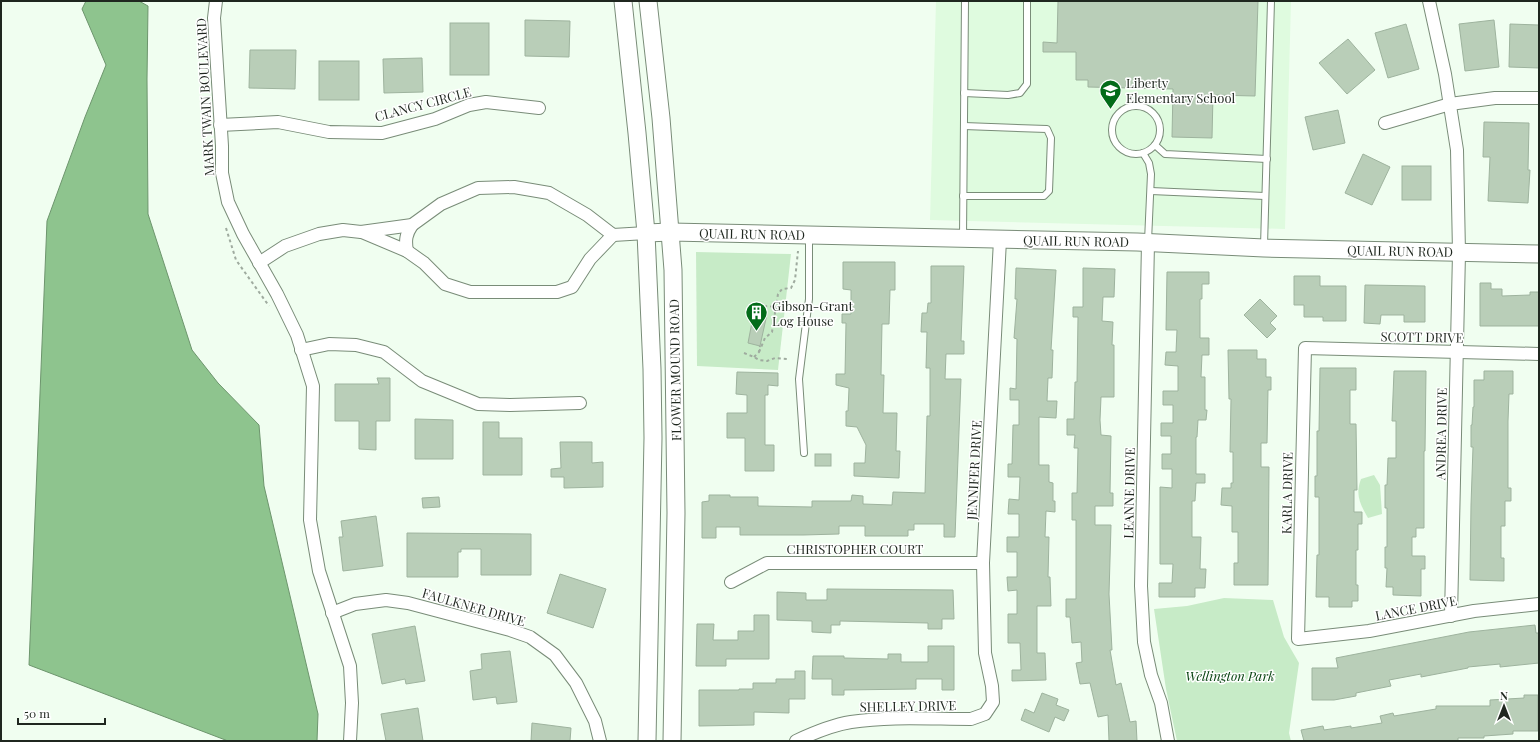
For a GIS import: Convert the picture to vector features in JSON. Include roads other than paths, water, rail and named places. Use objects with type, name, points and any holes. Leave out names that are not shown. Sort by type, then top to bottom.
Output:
[{"type":"main road","name":"FLOWER MOUND ROAD","points":[[623,1],[646,233],[652,369],[653,438],[647,741]]},
{"type":"main road","name":"FLOWER MOUND ROAD","points":[[648,1],[661,118],[671,232],[674,289],[676,455],[672,741]]},
{"type":"main road","name":"QUAIL RUN ROAD","points":[[646,233],[671,232],[809,235],[1539,254]]},
{"type":"street","name":"MARK TWAIN BOULEVARD","points":[[216,1],[214,18],[222,173],[228,202],[243,234],[278,294],[297,335],[313,386],[310,520],[318,571],[350,666],[352,703],[350,741]]},
{"type":"street","name":"ANDREA DRIVE","points":[[1429,1],[1445,74],[1457,150],[1459,253],[1451,616]]},
{"type":"street","points":[[1385,123],[1450,104],[1495,98],[1539,98]]},
{"type":"street","name":"CLANCY CIRCLE","points":[[220,125],[278,122],[330,132],[382,133],[435,119],[469,105],[486,102],[539,108]]},
{"type":"street","points":[[361,232],[407,251],[424,263],[445,284],[470,292],[557,292],[572,286],[590,259],[613,235],[587,215],[549,193],[514,187],[478,188],[441,204],[412,225],[407,232],[405,240],[407,251]]},
{"type":"street","points":[[259,263],[285,246],[319,234],[344,230],[361,232],[412,225]]},
{"type":"street","name":"QUAIL RUN ROAD","points":[[613,235],[646,233]]},
{"type":"street","name":"JENNIFER DRIVE","points":[[993,702],[992,686],[986,653],[983,563],[1000,240]]},
{"type":"street","name":"LEANNE DRIVE","points":[[1148,243],[1141,586],[1144,642],[1151,675],[1161,703],[1168,741]]},
{"type":"street","points":[[301,350],[329,344],[356,345],[384,352],[422,381],[478,404],[510,405],[580,403]]},
{"type":"street","name":"SCOTT DRIVE","points":[[1305,348],[1539,354]]},
{"type":"street","name":"KARLA DRIVE","points":[[1298,639],[1305,348]]},
{"type":"street","name":"CHRISTOPHER COURT","points":[[731,582],[767,563],[983,563]]},
{"type":"street","name":"FAULKNER DRIVE","points":[[332,613],[355,604],[386,600],[408,603],[510,630],[530,637],[556,655],[576,683],[595,721],[600,741]]},
{"type":"street","name":"LANCE DRIVE","points":[[1298,639],[1369,631],[1474,611],[1539,604]]},
{"type":"street","name":"SHELLEY DRIVE","points":[[796,741],[815,732],[849,722],[876,719],[971,719],[986,714],[993,702]]},
{"type":"lane","points":[[963,239],[965,1]]},
{"type":"lane","points":[[964,93],[1008,95],[1020,93],[1027,84],[1027,1]]},
{"type":"lane","points":[[1264,248],[1270,1]]},
{"type":"lane","points":[[1136,106],[1143,107],[1150,111],[1156,116],[1159,123],[1159,138],[1155,145],[1150,150],[1143,153],[1128,153],[1115,142],[1112,134],[1112,126],[1115,118],[1128,108],[1136,106]]},
{"type":"lane","points":[[964,126],[1047,130],[1050,138],[1049,191],[1044,196],[964,196]]},
{"type":"lane","points":[[1155,145],[1165,154],[1267,159]]},
{"type":"lane","points":[[1143,153],[1149,162],[1151,174],[1148,243]]},
{"type":"lane","points":[[1151,191],[1265,196]]},
{"type":"lane","points":[[804,452],[799,379],[808,299],[809,235]]},
{"type":"place","name":"Liberty Elementary School","points":[[1110,110]]},
{"type":"place","name":"Gibson-Grant Log House","points":[[756,332]]},
{"type":"park label","name":"Wellington Park","points":[[1230,676]]}]
